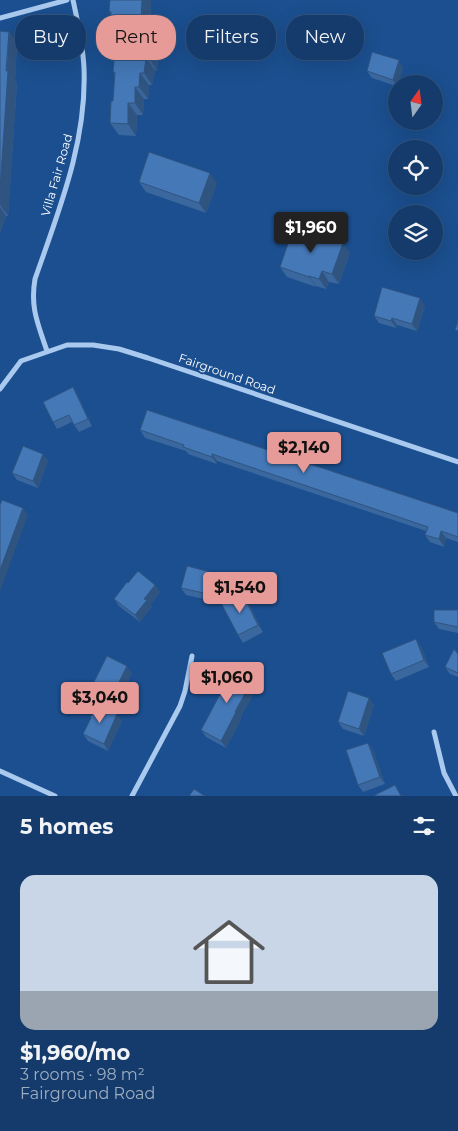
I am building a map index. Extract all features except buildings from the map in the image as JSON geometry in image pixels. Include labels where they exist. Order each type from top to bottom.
[{"type":"street","points":[[0,18],[67,0]]},
{"type":"street","name":"Villa Fair Road","points":[[46,351],[34,311],[32,294],[35,279],[74,163],[81,126],[84,69],[82,43],[73,0]]},
{"type":"street","name":"Fairground Road","points":[[0,389],[21,361],[46,351],[75,344],[119,349],[458,462]]},
{"type":"street","points":[[132,796],[180,706],[192,656]]},
{"type":"street","points":[[434,732],[444,773],[456,796]]},
{"type":"street","points":[[0,771],[55,796]]}]
